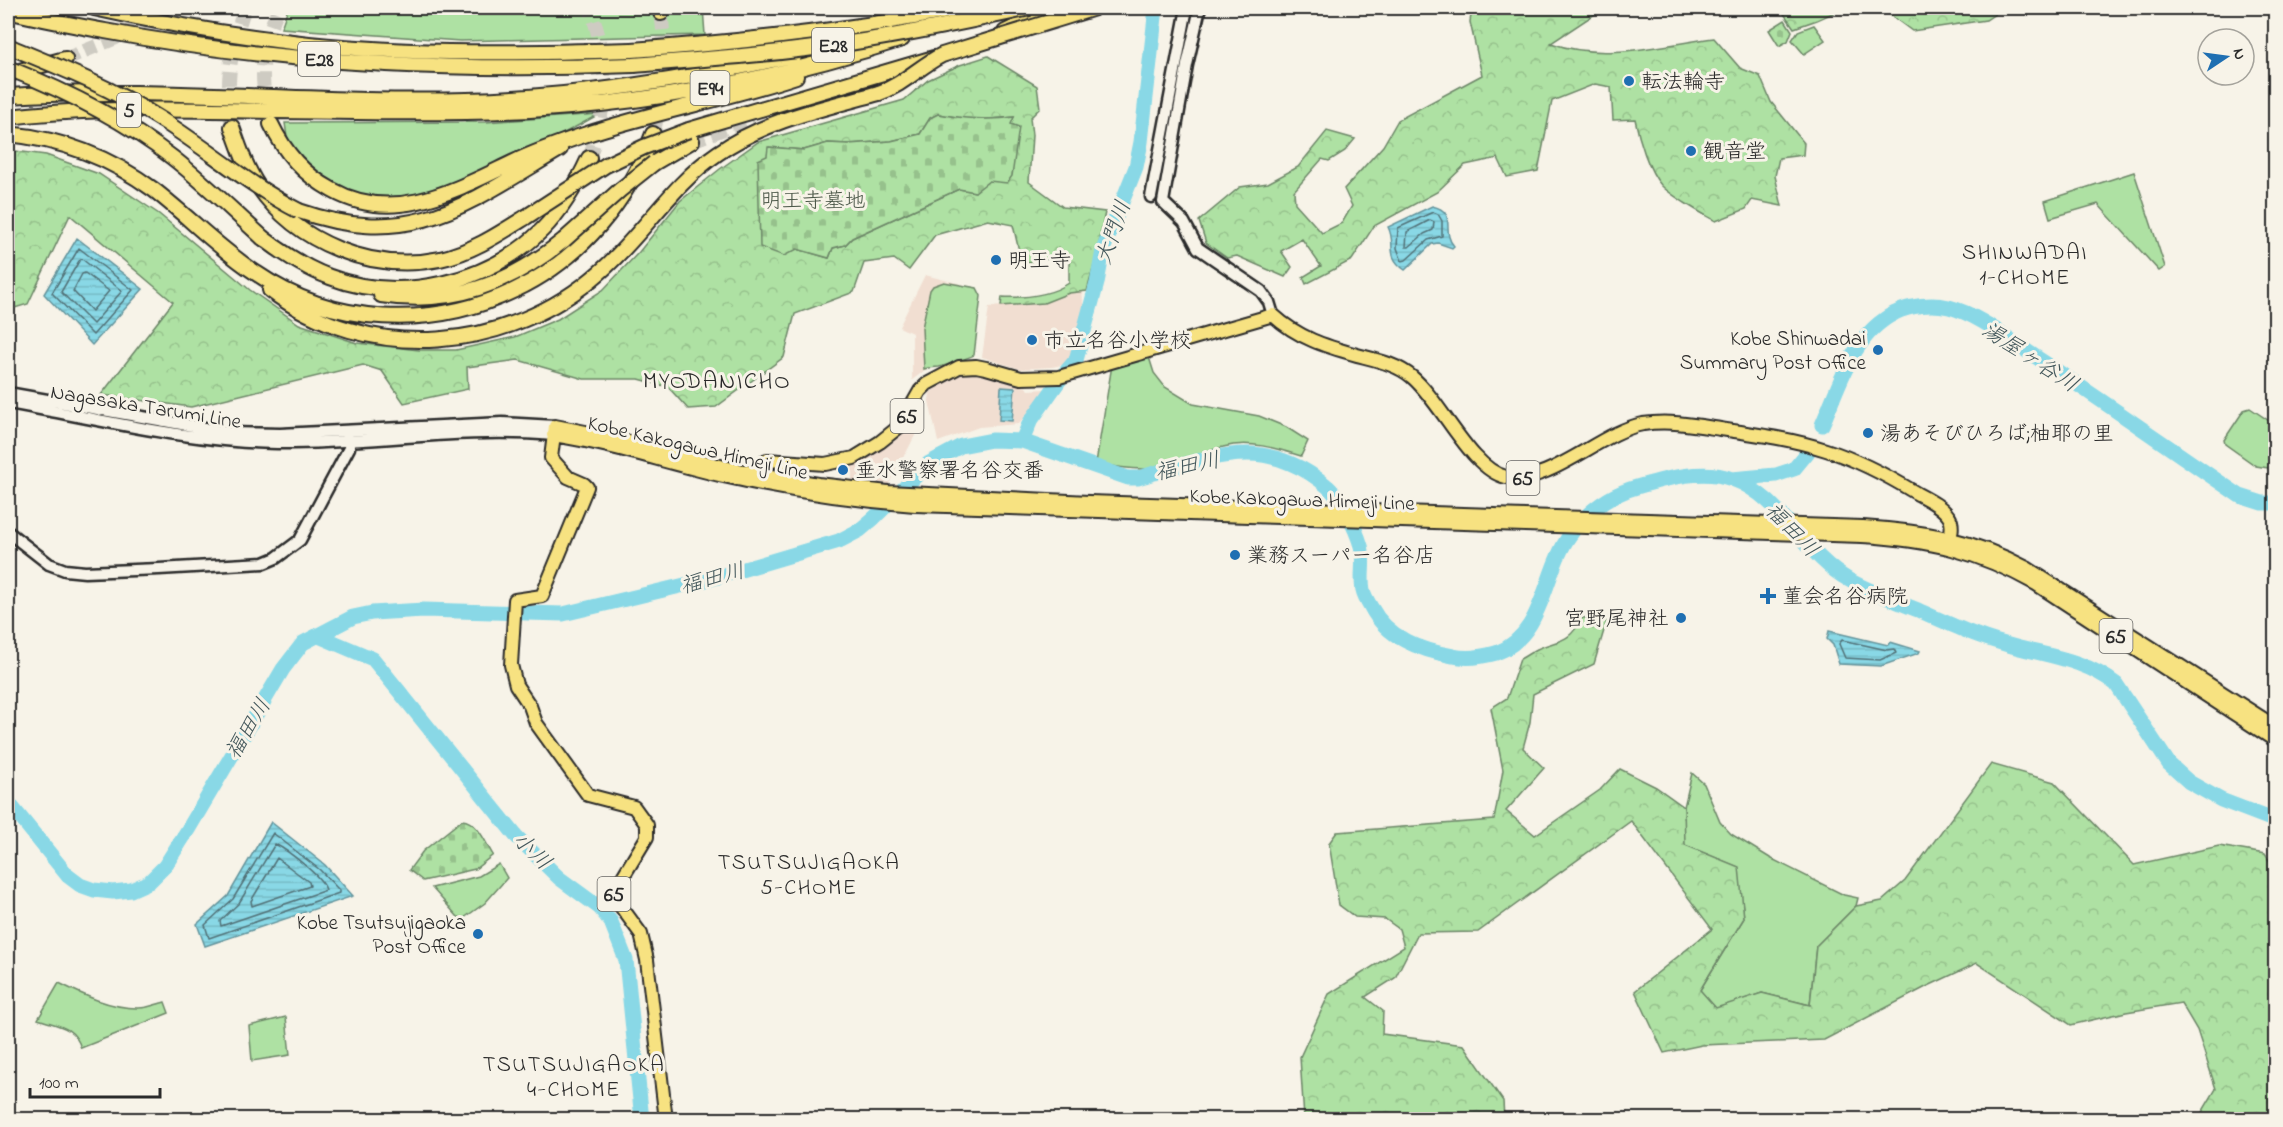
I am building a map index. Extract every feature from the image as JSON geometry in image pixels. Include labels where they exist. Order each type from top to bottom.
[{"type":"highway","name":"E28","points":[[94,8],[206,31],[311,44],[437,51],[633,50],[786,36],[963,13]]},
{"type":"highway","name":"E94","points":[[448,106],[586,93],[705,75],[822,49],[952,8]]},
{"type":"highway","name":"E94","points":[[448,106],[532,110],[652,98],[764,76],[888,43],[963,13],[988,8]]},
{"type":"highway","name":"E28","points":[[8,11],[144,38],[256,54],[436,66],[508,68],[634,65],[776,52],[913,33],[1030,8]]},
{"type":"highway","points":[[8,134],[69,146],[114,165],[154,191],[287,303],[319,319],[351,330],[397,339],[420,341],[453,339],[485,334],[526,320],[547,310],[583,287],[618,255],[682,182],[720,151],[740,139],[779,123],[879,93],[899,84],[926,64],[977,46],[1054,8]]},
{"type":"highway","points":[[232,127],[248,169],[270,201],[305,231],[346,252],[394,262],[441,258],[484,243],[606,165],[644,147],[691,136],[874,75],[943,57],[1095,8]]},
{"type":"highway","points":[[271,124],[291,157],[304,172],[321,185],[359,202],[397,206],[436,198],[537,151],[621,124],[757,89],[888,43]]},
{"type":"highway","points":[[8,46],[129,99],[160,118],[249,183],[299,212],[348,225],[382,226],[424,220],[492,192],[562,148],[621,124]]},
{"type":"highway","points":[[8,74],[65,58]]},
{"type":"highway","points":[[8,68],[84,102],[146,138],[174,158],[263,238],[306,269],[350,288],[388,297],[419,299],[465,292],[527,268],[564,240],[620,190],[691,136]]},
{"type":"highway","name":"5","points":[[8,96],[101,93],[448,106]]},
{"type":"highway","name":"5","points":[[8,117],[139,110],[448,106]]},
{"type":"highway","points":[[233,257],[276,286],[340,311],[363,315],[411,317],[455,312],[501,297],[541,276],[578,248],[612,212],[641,163],[653,134]]},
{"type":"highway","points":[[284,254],[330,277],[359,286],[398,289],[420,287],[461,278],[507,257],[542,231],[569,196],[589,158]]},
{"type":"main road","points":[[1151,197],[1187,8]]},
{"type":"main road","points":[[1200,8],[1187,65],[1163,202],[1184,222],[1198,248],[1261,291],[1269,302],[1273,315]]},
{"type":"main road","name":"Kobe Kakogawa Himeji Line","points":[[752,477],[767,460],[825,464],[841,462],[861,454],[900,426],[922,388],[939,376],[959,368],[976,366],[1032,379],[1073,374],[1273,315]]},
{"type":"main road","name":"65","points":[[1273,315],[1302,337],[1393,366],[1409,375],[1429,394],[1484,467],[1505,477],[1523,478],[1543,473],[1614,435],[1636,426],[1678,423],[1770,437],[1821,448],[1856,461],[1894,480],[1944,511],[1951,519],[1949,542]]},
{"type":"main road","name":"Nagasaka Tarumi Line","points":[[8,393],[232,433],[350,435]]},
{"type":"main road","name":"Nagasaka Tarumi Line","points":[[8,403],[231,442],[280,443],[502,423],[554,431]]},
{"type":"main road","name":"Kobe Kakogawa Himeji Line","points":[[554,431],[597,434],[752,477],[818,484],[884,497],[918,500],[1611,524],[1783,534],[1808,530],[1902,529],[1992,551],[2027,568],[2276,727]]},
{"type":"main road","name":"65","points":[[554,431],[551,458],[567,477],[587,487],[542,596],[515,600],[511,665],[516,685],[530,706],[536,723],[588,795],[634,807],[647,825],[647,837],[614,892],[614,897],[641,934],[647,960],[666,1119]]},
{"type":"main road","points":[[8,532],[49,564],[65,570],[85,572],[264,563],[276,558],[300,540],[349,448],[350,435]]},
{"type":"main road","name":"Kobe Kakogawa Himeji Line","points":[[1611,524],[1774,524],[1808,530]]},
{"type":"main road","name":"Kobe Kakogawa Himeji Line","points":[[1949,542],[2037,584],[2276,741]]},
{"type":"shaded area","points":[[925,275],[977,288],[981,296],[974,355],[937,367],[931,366],[912,380],[912,333],[899,327]]},
{"type":"shaded area","name":"市立名谷小学校","points":[[1082,291],[1085,322],[1071,363],[1020,369],[982,357],[989,307],[1044,303],[1069,293]]},
{"type":"shaded area","name":"市立名谷小学校","points":[[968,371],[1026,387],[1028,390],[1046,389],[1019,424],[979,427],[938,442],[929,401],[930,393],[943,381]]},
{"type":"shaded area","points":[[923,396],[925,416],[889,484],[852,480],[852,464],[904,427],[915,413]]},
{"type":"green space","points":[[288,8],[580,8],[583,12],[595,8],[703,8],[705,35],[460,41],[281,28]]},
{"type":"green space","points":[[1472,8],[1604,8],[1551,43],[1571,49],[1611,52],[1714,38],[1740,68],[1760,76],[1771,102],[1804,143],[1803,155],[1779,158],[1775,176],[1782,206],[1752,200],[1746,209],[1716,221],[1679,199],[1656,179],[1648,163],[1635,119],[1613,120],[1611,87],[1595,84],[1552,101],[1538,171],[1507,177],[1498,158],[1465,165],[1437,192],[1374,226],[1352,260],[1306,284],[1303,277],[1321,266],[1302,239],[1281,251],[1292,267],[1285,277],[1237,256],[1227,258],[1206,243],[1199,221],[1240,187],[1268,183],[1298,167],[1327,131],[1355,139],[1345,151],[1329,161],[1322,159],[1294,191],[1295,203],[1322,233],[1342,223],[1352,206],[1344,189],[1383,146],[1398,120],[1482,75],[1470,22]]},
{"type":"green space","points":[[1780,8],[1844,8],[1794,28]]},
{"type":"green space","points":[[1881,8],[2004,8],[1986,20],[1912,31]]},
{"type":"green space","points":[[1785,20],[1792,31],[1788,41],[1779,46],[1769,30]]},
{"type":"green space","points":[[1814,25],[1825,40],[1804,54],[1792,40],[1798,31]]},
{"type":"green space","points":[[988,56],[1037,86],[1040,108],[1030,118],[1032,135],[1029,182],[1063,207],[1105,212],[1087,291],[1069,293],[1044,303],[1001,306],[1002,297],[1037,295],[1054,291],[1069,283],[1069,255],[1022,264],[1013,225],[988,220],[935,235],[909,270],[894,259],[864,263],[854,292],[795,314],[784,357],[716,407],[688,409],[668,387],[639,379],[584,379],[518,360],[467,367],[468,389],[404,403],[382,371],[363,365],[191,407],[101,395],[173,302],[70,215],[28,304],[8,310],[8,150],[46,155],[99,174],[159,214],[250,290],[299,324],[357,343],[419,350],[456,350],[515,337],[558,319],[603,290],[639,252],[680,201],[758,142],[904,100],[928,80],[960,65]],"holes":[[[938,114],[973,120],[1014,117],[975,192],[959,189],[852,238],[845,245],[833,248],[829,258],[797,249],[767,157],[769,147],[804,150],[828,143],[891,141],[920,134],[930,118]]]},
{"type":"green space","points":[[599,114],[510,160],[463,181],[414,196],[389,199],[364,197],[340,189],[317,174],[294,153],[288,141],[285,123],[486,122]]},
{"type":"green space","name":"明王寺墓地","points":[[938,114],[976,119],[1014,117],[1011,124],[1019,127],[1012,176],[1007,183],[989,181],[975,192],[959,189],[852,238],[845,245],[833,248],[829,258],[797,249],[784,256],[760,247],[758,160],[767,156],[768,147],[804,150],[828,143],[891,141],[920,134],[930,118]]},
{"type":"green space","points":[[2134,172],[2165,267],[2159,271],[2098,204],[2050,218],[2045,201]]},
{"type":"green space","points":[[944,282],[977,288],[981,296],[974,355],[942,366],[924,369],[922,328],[930,290],[933,286]]},
{"type":"green space","points":[[1148,354],[1154,373],[1165,387],[1193,404],[1259,416],[1286,427],[1308,441],[1301,456],[1272,448],[1243,444],[1215,449],[1173,464],[1149,469],[1096,463],[1112,365]]},
{"type":"green space","points":[[2250,408],[2275,425],[2275,469],[2256,466],[2225,444],[2224,440],[2244,410]]},
{"type":"green space","points":[[1608,617],[1594,664],[1533,694],[1530,722],[1523,748],[1544,768],[1506,811],[1535,835],[1600,790],[1620,769],[1656,787],[1684,807],[1685,845],[1739,867],[1744,918],[1700,990],[1716,1008],[1762,993],[1810,1005],[1816,946],[1856,906],[1882,901],[1905,881],[1991,764],[2054,782],[2134,865],[2219,846],[2265,854],[2276,871],[2275,1119],[2198,1119],[2216,1089],[2197,1030],[2181,1003],[2126,1012],[2071,1025],[1977,963],[1824,1040],[1702,1045],[1664,1053],[1635,991],[1712,929],[1631,821],[1478,932],[1418,933],[1395,978],[1365,997],[1383,1011],[1382,1034],[1464,1045],[1503,1101],[1504,1119],[1461,1119],[1457,1112],[1304,1119],[1300,1057],[1329,994],[1404,947],[1399,929],[1385,919],[1355,917],[1339,905],[1329,843],[1337,832],[1494,820],[1503,770],[1491,708],[1507,698],[1520,659],[1537,649],[1568,637],[1582,618]]},
{"type":"green space","points":[[1692,773],[1704,784],[1720,822],[1731,834],[1770,858],[1844,895],[1858,898],[1856,906],[1816,946],[1810,1005],[1762,993],[1716,1009],[1700,990],[1744,918],[1738,867],[1684,845],[1684,807]]},
{"type":"green space","points":[[462,820],[473,824],[493,855],[475,869],[423,881],[409,870],[423,851]]},
{"type":"green space","points":[[499,864],[507,878],[485,903],[464,918],[458,917],[432,888],[479,876]]},
{"type":"green space","points":[[59,983],[117,1006],[140,1008],[165,1002],[169,1013],[81,1048],[70,1031],[38,1019]]},
{"type":"green space","points":[[286,1017],[290,1055],[252,1061],[249,1026]]},
{"type":"water","points":[[1432,206],[1445,213],[1448,234],[1454,246],[1452,248],[1438,243],[1432,244],[1405,270],[1393,255],[1388,227]]},
{"type":"water","points":[[77,238],[143,289],[92,345],[44,294]]},
{"type":"water","points":[[1001,387],[1015,388],[1012,421],[999,420]]},
{"type":"water","points":[[1829,631],[1888,645],[1890,642],[1920,651],[1881,666],[1839,664],[1833,645],[1827,639]]},
{"type":"water","points":[[271,822],[325,865],[353,896],[205,946],[197,924],[228,896]]},
{"type":"waterway","name":"大門川","points":[[1022,441],[1030,422],[1076,360],[1097,283],[1103,250],[1136,167],[1141,142],[1156,8]]},
{"type":"waterway","name":"湯屋ヶ谷川","points":[[1822,425],[1842,377],[1858,347],[1868,334],[1881,322],[1901,310],[1936,305],[1949,307],[1972,316],[1994,329],[2240,496],[2262,503],[2276,503]]},
{"type":"waterway","name":"福田川","points":[[8,802],[68,876],[80,885],[94,890],[113,892],[131,890],[149,882],[165,866],[283,669],[303,643],[353,617],[372,613],[424,610],[563,614],[714,578],[839,541],[860,530],[874,518],[929,463],[961,446],[992,440],[1022,441],[1128,478],[1138,478],[1220,456],[1259,455],[1291,463],[1328,487],[1348,514],[1361,546],[1364,592],[1378,618],[1386,627],[1395,635],[1417,646],[1464,657],[1496,653],[1512,644],[1524,632],[1534,618],[1561,550],[1570,535],[1584,518],[1609,498],[1629,489],[1674,477],[1710,474],[1732,479],[1750,487],[1765,499],[1818,556],[1849,580],[1972,633],[2076,663],[2103,675],[2116,684],[2169,764],[2189,782],[2221,800],[2276,821]]},
{"type":"waterway","name":"湯屋ヶ谷川","points":[[1732,479],[1776,475],[1794,469],[1808,452]]},
{"type":"waterway","name":"小川","points":[[319,636],[373,659],[516,836],[559,878],[600,908],[611,922],[626,960],[642,1120]]},
{"type":"tunnel","points":[[65,59],[116,38],[168,8]]},
{"type":"tunnel","points":[[232,127],[229,96],[230,66],[245,8]]},
{"type":"tunnel","points":[[267,108],[263,82],[264,57],[269,32],[279,8]]},
{"type":"tunnel","points":[[589,158],[600,119],[604,83],[601,46],[590,8]]},
{"type":"tunnel","points":[[653,134],[660,104],[663,74],[664,44],[661,13]]},
{"type":"tunnel","points":[[692,141],[753,118]]},
{"type":"place","name":"転法輪寺","points":[[1629,81]]},
{"type":"place","name":"観音堂","points":[[1691,151]]},
{"type":"place","name":"明王寺","points":[[996,260]]},
{"type":"place","name":"市立名谷小学校","points":[[1032,340]]},
{"type":"place","name":"Kobe Shinwadai Summary Post Office","points":[[1878,350]]},
{"type":"place","name":"湯あそびひろば;柚耶の里","points":[[1868,433]]},
{"type":"place","name":"垂水警察署名谷交番","points":[[843,470]]},
{"type":"place","name":"業務スーパー名谷店","points":[[1235,555]]},
{"type":"place","name":"菫会名谷病院","points":[[1768,596]]},
{"type":"place","name":"宮野尾神社","points":[[1681,618]]},
{"type":"place","name":"Kobe Tsutsujigaoka Post Office","points":[[478,934]]},
{"type":"district","name":"SHINWADAI 1-CHOME","points":[[2025,264]]},
{"type":"district","name":"MYODANICHO","points":[[717,380]]},
{"type":"district","name":"TSUTSUJIGAOKA 5-CHOME","points":[[809,874]]},
{"type":"district","name":"TSUTSUJIGAOKA 4-CHOME","points":[[574,1076]]}]
